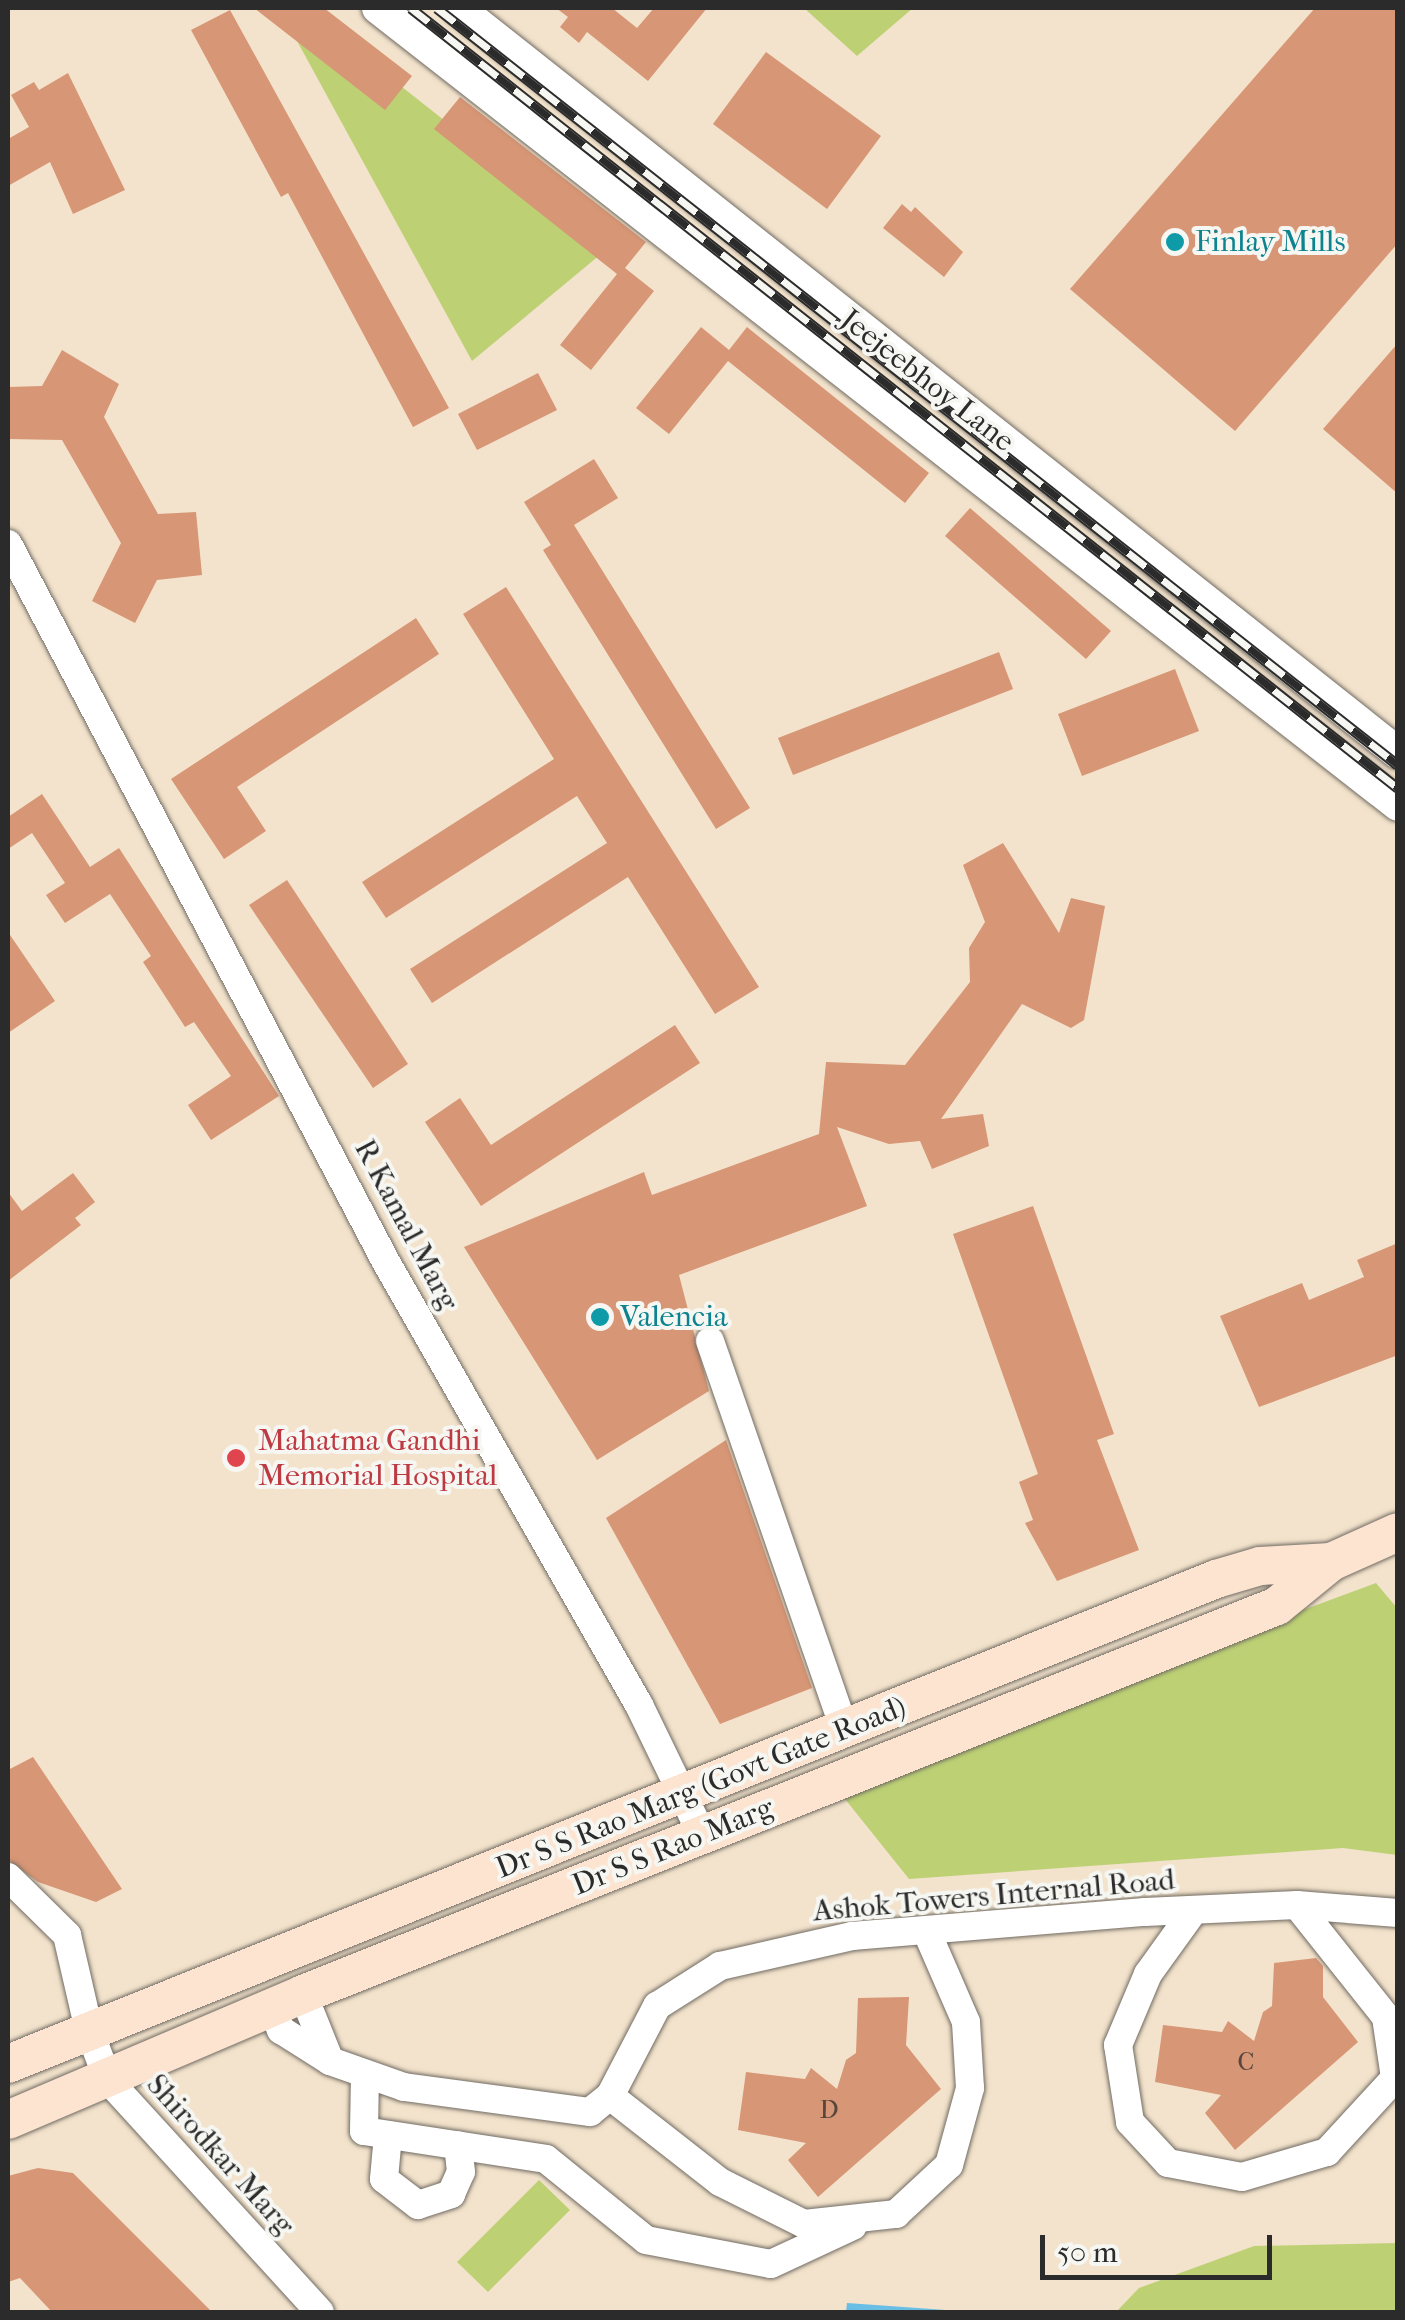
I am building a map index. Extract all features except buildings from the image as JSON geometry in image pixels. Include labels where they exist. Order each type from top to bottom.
[{"type":"main road","name":"Dr S S Rao Marg (Govt Gate Road)","points":[[8,2064],[1216,1579],[1260,1566],[1331,1562],[1398,1532]]},
{"type":"main road","name":"Dr S S Rao Marg","points":[[8,2120],[287,2001],[1276,1606],[1331,1562]]},
{"type":"street","points":[[378,8],[1398,805]]},
{"type":"street","points":[[444,58],[466,14]]},
{"type":"street","name":"Jeejeebhoy Lane","points":[[466,14],[1398,753]]},
{"type":"street","points":[[1072,551],[1100,518]]},
{"type":"street","name":"R Kamal Marg","points":[[8,544],[386,1262],[640,1705],[702,1835]]},
{"type":"street","points":[[710,1341],[845,1730]]},
{"type":"street","name":"Shirodkar Marg","points":[[8,1877],[67,1935],[88,2030],[108,2080],[320,2312]]},
{"type":"street","points":[[1194,1910],[1148,1974],[1118,2045],[1130,2122],[1168,2163],[1242,2177],[1326,2152],[1396,2078],[1386,2017],[1297,1905]]},
{"type":"street","name":"Ashok Towers Internal Road","points":[[610,2096],[657,2006],[720,1966],[852,1936],[926,1930],[1297,1905],[1398,1913]]},
{"type":"street","points":[[287,2001],[330,2062],[404,2088],[590,2112],[610,2096],[720,2182],[804,2224],[896,2214],[949,2165],[970,2088],[966,2022],[926,1930]]},
{"type":"street","points":[[365,2074],[364,2131],[546,2159],[646,2240],[771,2264],[877,2216]]},
{"type":"street","points":[[388,2134],[384,2179],[418,2205],[451,2194],[461,2172],[458,2145]]},
{"type":"green space","points":[[279,8],[302,8],[607,249],[472,361]]},
{"type":"green space","points":[[804,8],[913,8],[857,56]]},
{"type":"green space","points":[[1376,1583],[1397,1608],[1397,1855],[1343,1848],[909,1879],[833,1784]]},
{"type":"green space","points":[[539,2180],[570,2210],[488,2292],[457,2262]]},
{"type":"green space","points":[[1397,2243],[1397,2312],[1116,2312],[1139,2288],[1254,2246]]},
{"type":"water","points":[[847,2303],[946,2310],[946,2312],[846,2312]]},
{"type":"railway","points":[[411,8],[1398,788]]},
{"type":"railway","points":[[437,8],[1398,765]]},
{"type":"place","name":"Finlay Mills","points":[[1175,242]]},
{"type":"place","name":"Valencia","points":[[600,1317]]},
{"type":"place","name":"Mahatma Gandhi Memorial Hospital","points":[[236,1458]]}]
